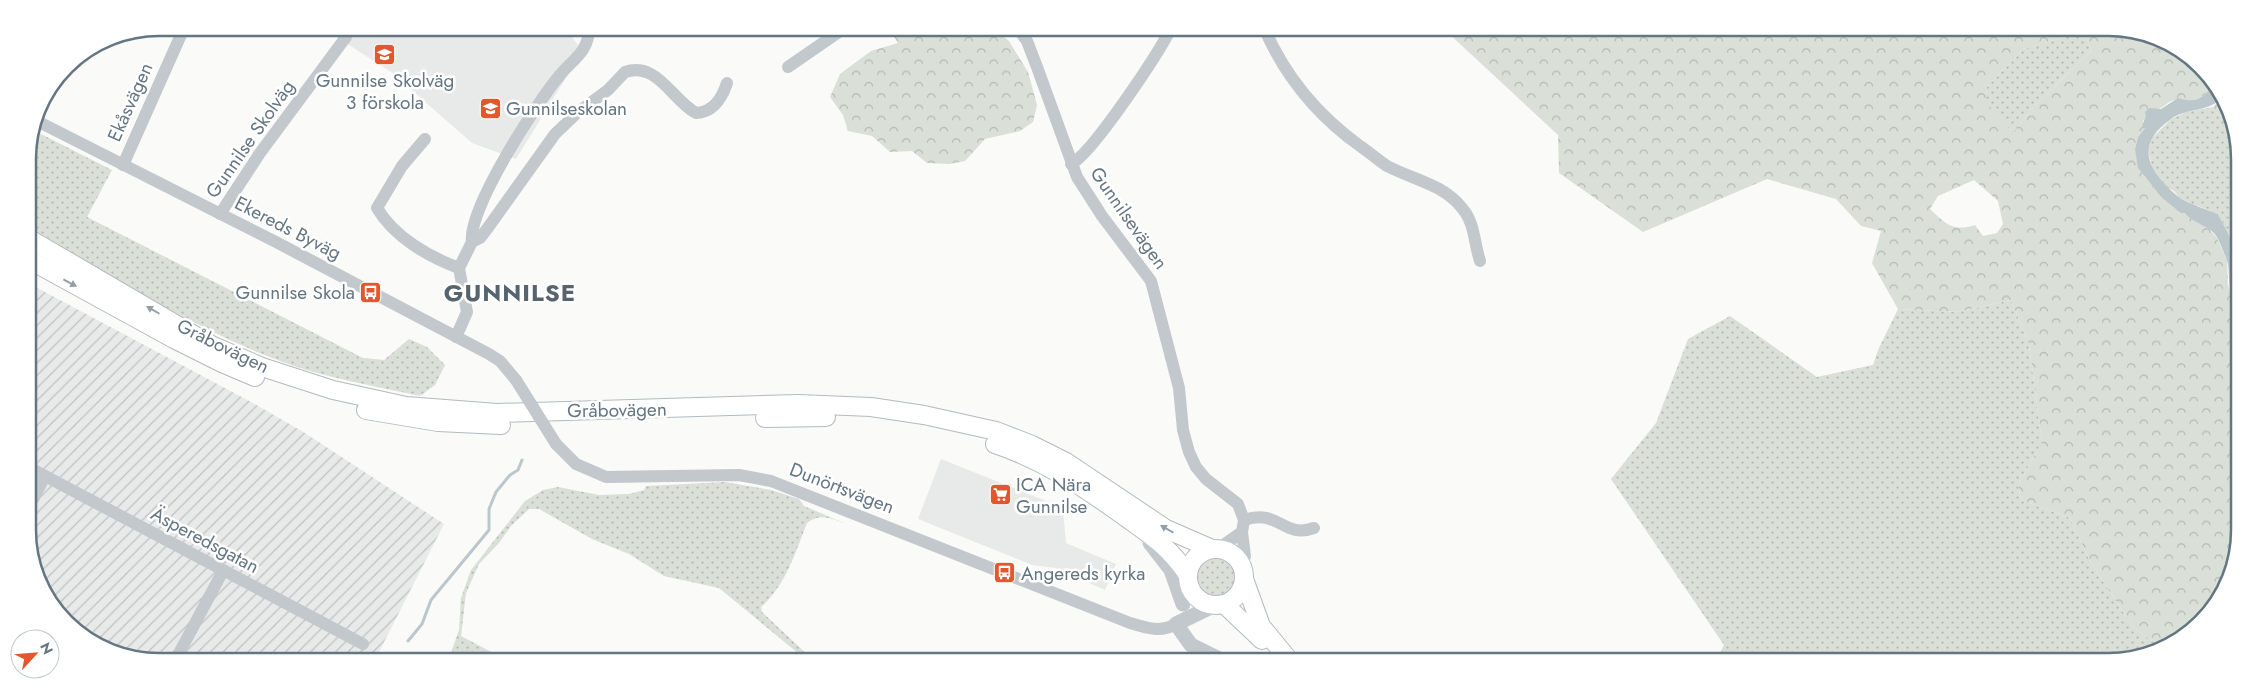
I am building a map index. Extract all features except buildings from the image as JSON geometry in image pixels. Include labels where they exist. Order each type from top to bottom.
[{"type":"main road","name":"Gråbovägen","points":[[37,243],[211,345],[262,367],[333,390],[406,406],[497,414],[798,404],[870,408],[924,415],[996,431],[1032,445],[1066,462],[1166,529],[1215,549]]},
{"type":"main road","name":"Gråbovägen","points":[[37,264],[222,363],[291,390],[398,417],[473,425],[819,416],[942,430],[993,443],[1054,468],[1154,537],[1174,555],[1187,589]]},
{"type":"main road","points":[[1274,652],[1245,622],[1220,605],[1204,602],[1187,589],[1193,560],[1199,555],[1215,549],[1232,554],[1243,572],[1261,626],[1283,652]]},
{"type":"main road","points":[[1220,605],[1236,597],[1243,586],[1243,572]]},
{"type":"street","points":[[1071,164],[1077,161],[1088,149],[1135,85],[1166,36]]},
{"type":"street","points":[[1268,36],[1274,51],[1291,78],[1311,104],[1334,127],[1387,165],[1445,191],[1462,208],[1472,222],[1480,261]]},
{"type":"street","name":"Ekåsvägen","points":[[124,165],[180,37]]},
{"type":"street","name":"Gunnilse Skolväg","points":[[220,214],[260,153],[346,37]]},
{"type":"street","points":[[456,337],[467,312],[459,268],[472,242],[471,233],[492,178],[530,117],[560,74],[576,60],[586,45],[587,37]]},
{"type":"street","points":[[788,67],[832,37]]},
{"type":"street","name":"Gunnilsevägen","points":[[1023,37],[1037,67],[1077,177],[1102,216],[1151,281],[1179,388],[1183,430],[1189,452],[1196,467],[1206,479],[1238,504],[1243,526],[1245,556],[1243,572]]},
{"type":"street","points":[[472,242],[480,238],[487,230],[555,134],[571,118],[608,90],[625,72],[637,69],[663,82],[696,113],[710,110],[723,96],[727,83]]},
{"type":"street","name":"Ekereds Byväg","points":[[42,122],[495,357],[516,380]]},
{"type":"street","points":[[425,139],[402,166],[377,208],[383,217],[411,243],[442,262],[459,268]]},
{"type":"street","name":"Dunörtsvägen","points":[[516,380],[556,444],[576,464],[606,477],[739,475],[771,481],[1146,628],[1161,630],[1220,605]]},
{"type":"street","name":"Äsperedsgatan","points":[[36,471],[363,644]]},
{"type":"street","points":[[36,493],[45,476]]},
{"type":"street","points":[[1215,549],[1243,526],[1261,516],[1270,518],[1295,531],[1314,528]]},
{"type":"street","points":[[1142,529],[1187,589],[1179,622],[1191,645],[1206,652]]},
{"type":"street","points":[[179,653],[223,571]]},
{"type":"shaded area","name":"Gunnilseskolan","points":[[336,37],[572,37],[578,45],[574,65],[516,159],[472,143],[391,72]]},
{"type":"shaded area","points":[[2209,90],[2216,102],[2183,113],[2171,119],[2159,129],[2151,140],[2150,160],[2154,170],[2161,179],[2182,199],[2218,214],[2231,237],[2231,296],[2228,264],[2215,234],[2188,217],[2185,213],[2181,213],[2161,197],[2138,168],[2135,149],[2138,137],[2145,128],[2142,126],[2146,116],[2145,112],[2149,108],[2161,109],[2178,98],[2194,100]]},
{"type":"shaded area","points":[[37,288],[253,403],[305,433],[444,524],[379,653],[143,652],[128,649],[98,636],[72,617],[62,605],[46,577],[37,546]]},
{"type":"shaded area","points":[[941,459],[1051,503],[1063,510],[1066,543],[1116,564],[1105,590],[1055,568],[1032,565],[918,519]]},
{"type":"green space","points":[[1452,36],[2068,36],[2023,49],[1987,87],[1986,102],[2013,133],[2036,104],[2091,51],[2087,39],[2080,36],[2124,37],[2139,40],[2176,57],[2189,67],[2209,90],[2196,99],[2172,101],[2153,110],[2143,121],[2145,128],[2138,137],[2135,149],[2144,176],[2161,197],[2209,229],[2217,238],[2227,261],[2228,285],[2231,294],[2231,529],[2227,561],[2210,598],[2195,617],[2183,627],[2155,643],[2133,627],[2090,561],[2070,518],[2021,500],[2018,485],[2042,443],[2029,344],[2011,300],[1957,312],[1898,309],[1872,263],[1881,231],[1861,226],[1836,199],[1767,179],[1643,232],[1559,173],[1558,135]],"holes":[[[1974,180],[1998,201],[2003,224],[1997,233],[1983,236],[1975,225],[1961,228],[1955,227],[1945,222],[1930,209],[1938,196]]]},
{"type":"green space","points":[[2068,36],[2080,36],[2087,39],[2091,51],[2036,104],[2013,133],[1985,102],[1987,87],[2023,49]]},
{"type":"green space","points":[[894,37],[1003,37],[1009,41],[1028,72],[1037,105],[1033,122],[1020,131],[985,139],[965,161],[949,164],[927,163],[912,151],[890,152],[872,136],[848,131],[843,115],[830,97],[840,74],[871,51],[898,43]]},
{"type":"green space","points":[[2217,103],[2222,116],[2219,116],[2213,107]]},
{"type":"green space","points":[[2213,107],[2219,116],[2222,116],[2224,120],[2230,143],[2231,237],[2218,214],[2180,199],[2174,191],[2164,186],[2153,171],[2148,151],[2152,138],[2171,119],[2186,112]]},
{"type":"green space","points":[[39,133],[112,170],[87,217],[363,358],[384,360],[409,339],[427,347],[445,365],[435,385],[420,396],[334,377],[300,368],[250,349],[185,318],[37,231],[37,143]]},
{"type":"green space","points":[[2011,300],[2029,344],[2042,443],[2018,485],[2021,500],[2070,518],[2090,561],[2133,627],[2155,643],[2132,650],[2116,652],[1720,652],[1724,645],[1611,479],[1656,423],[1688,339],[1730,316],[1817,377],[1873,365],[1878,350],[1898,309],[1957,312]]},
{"type":"green space","points":[[725,482],[771,490],[799,499],[804,506],[844,523],[821,517],[807,523],[783,579],[770,598],[761,607],[762,612],[805,653],[798,653],[719,588],[664,576],[629,554],[592,539],[539,509],[529,509],[511,526],[499,543],[479,564],[466,593],[461,636],[493,653],[451,653],[459,630],[461,598],[471,570],[525,501],[543,490],[558,487],[599,495],[629,494],[644,490],[646,486]]},
{"type":"green space","points":[[1216,556],[1228,560],[1234,566],[1238,578],[1234,590],[1228,596],[1216,600],[1204,596],[1198,590],[1194,578],[1198,566],[1204,560]]},
{"type":"waterway","points":[[408,641],[422,624],[431,600],[489,530],[489,509],[496,492],[510,475],[518,470],[522,460]]},
{"type":"place","name":"Gunnilse Skolväg 3 förskola","points":[[385,54]]},
{"type":"place","name":"Gunnilseskolan","points":[[490,108]]},
{"type":"place","name":"Gunnilse Skola","points":[[371,292]]},
{"type":"place","name":"ICA Nära Gunnilse","points":[[1000,495]]},
{"type":"place","name":"Angereds kyrka","points":[[1005,573]]},
{"type":"district","name":"GUNNILSE","points":[[510,292]]}]
